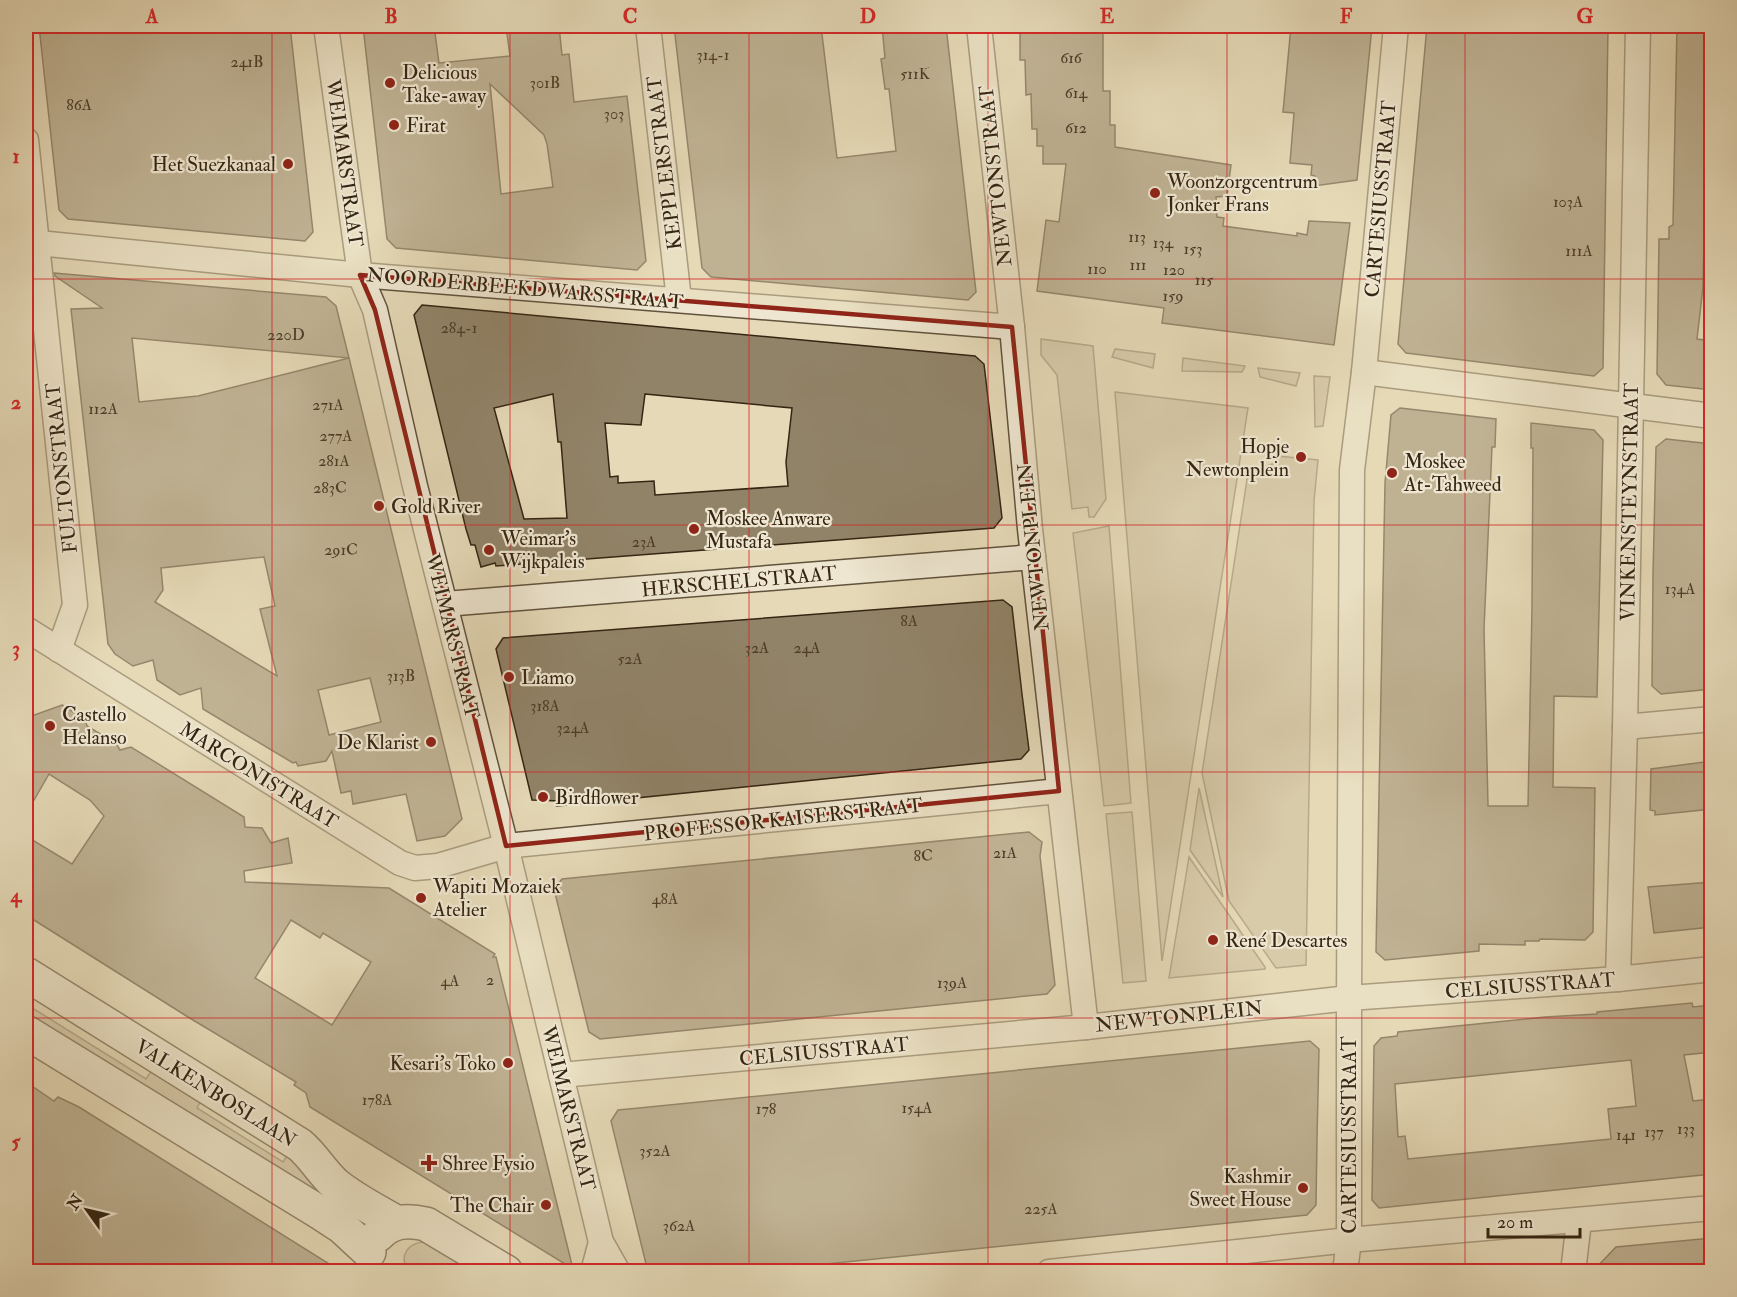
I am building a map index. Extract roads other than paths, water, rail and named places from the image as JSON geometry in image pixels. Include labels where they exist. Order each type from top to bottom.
[{"type":"street","name":"WEIMARSTRAAT","points":[[326,26],[360,275],[375,310],[415,486],[506,846],[601,1242],[618,1272]]},
{"type":"street","name":"KEPPLERSTRAAT","points":[[648,26],[679,300]]},
{"type":"street","name":"NEWTONSTRAAT","points":[[979,26],[1012,327]]},
{"type":"street","name":"CARTESIUSSTRAAT","points":[[1364,372],[1396,26]]},
{"type":"street","name":"VINKENSTEYNSTRAAT","points":[[1618,979],[1638,26]]},
{"type":"street","name":"FULTONSTRAAT","points":[[26,140],[75,605],[59,650]]},
{"type":"street","name":"NOORDERBEEKDWARSSTRAAT","points":[[38,243],[360,275],[1012,327]]},
{"type":"street","name":"NEWTONPLEIN","points":[[1012,327],[1033,558],[1086,1027],[1349,998]]},
{"type":"street","points":[[1349,998],[1352,470],[1364,372],[1712,416]]},
{"type":"street","name":"HERSCHELSTRAAT","points":[[446,604],[1033,558]]},
{"type":"street","name":"MARCONISTRAAT","points":[[26,629],[400,863],[415,868],[438,866],[506,846]]},
{"type":"street","points":[[1625,727],[1712,719]]},
{"type":"street","name":"PROFESSOR KAISERSTRAAT","points":[[506,846],[1059,791]]},
{"type":"street","name":"CELSIUSSTRAAT","points":[[1349,998],[1618,979],[1712,969]]},
{"type":"street","name":"VALKENBOSLAAN","points":[[26,974],[300,1145],[312,1154],[333,1182],[360,1202],[396,1222]]},
{"type":"street","name":"CARTESIUSSTRAAT","points":[[1345,1272],[1349,1240],[1349,998]]},
{"type":"street","name":"CELSIUSSTRAAT","points":[[561,1075],[1086,1027]]},
{"type":"street","points":[[26,1032],[342,1227],[369,1262]]},
{"type":"street","points":[[1048,1272],[1349,1240],[1712,1208]]},
{"type":"street","points":[[1573,1272],[1579,1221]]},
{"type":"street","points":[[369,1262],[375,1238],[385,1228],[396,1222],[414,1222],[426,1224],[506,1272]]},
{"type":"street","points":[[592,1272],[601,1242]]},
{"type":"place","name":"Delicious Take-away","points":[[390,83]]},
{"type":"place","name":"Firat","points":[[394,125]]},
{"type":"place","name":"Het Suezkanaal","points":[[288,164]]},
{"type":"place","name":"Woonzorgcentrum Jonker Frans","points":[[1155,193]]},
{"type":"place","name":"Hopje Newtonplein","points":[[1301,457]]},
{"type":"place","name":"Moskee At-Tahweed","points":[[1392,473]]},
{"type":"place","name":"Gold River","points":[[379,506]]},
{"type":"place","name":"Moskee Anware Mustafa","points":[[694,529]]},
{"type":"place","name":"Weimar's Wijkpaleis","points":[[489,550]]},
{"type":"place","name":"Liamo","points":[[509,677]]},
{"type":"place","name":"Castello Helanso","points":[[50,726]]},
{"type":"place","name":"De Klarist","points":[[431,742]]},
{"type":"place","name":"Birdflower","points":[[543,797]]},
{"type":"place","name":"Wapiti Mozaiek Atelier","points":[[421,898]]},
{"type":"place","name":"René Descartes","points":[[1213,940]]},
{"type":"place","name":"Kesari's Toko","points":[[508,1063]]},
{"type":"place","name":"Shree Fysio","points":[[429,1163]]},
{"type":"place","name":"Kashmir Sweet House","points":[[1303,1188]]},
{"type":"place","name":"The Chair","points":[[546,1205]]}]
